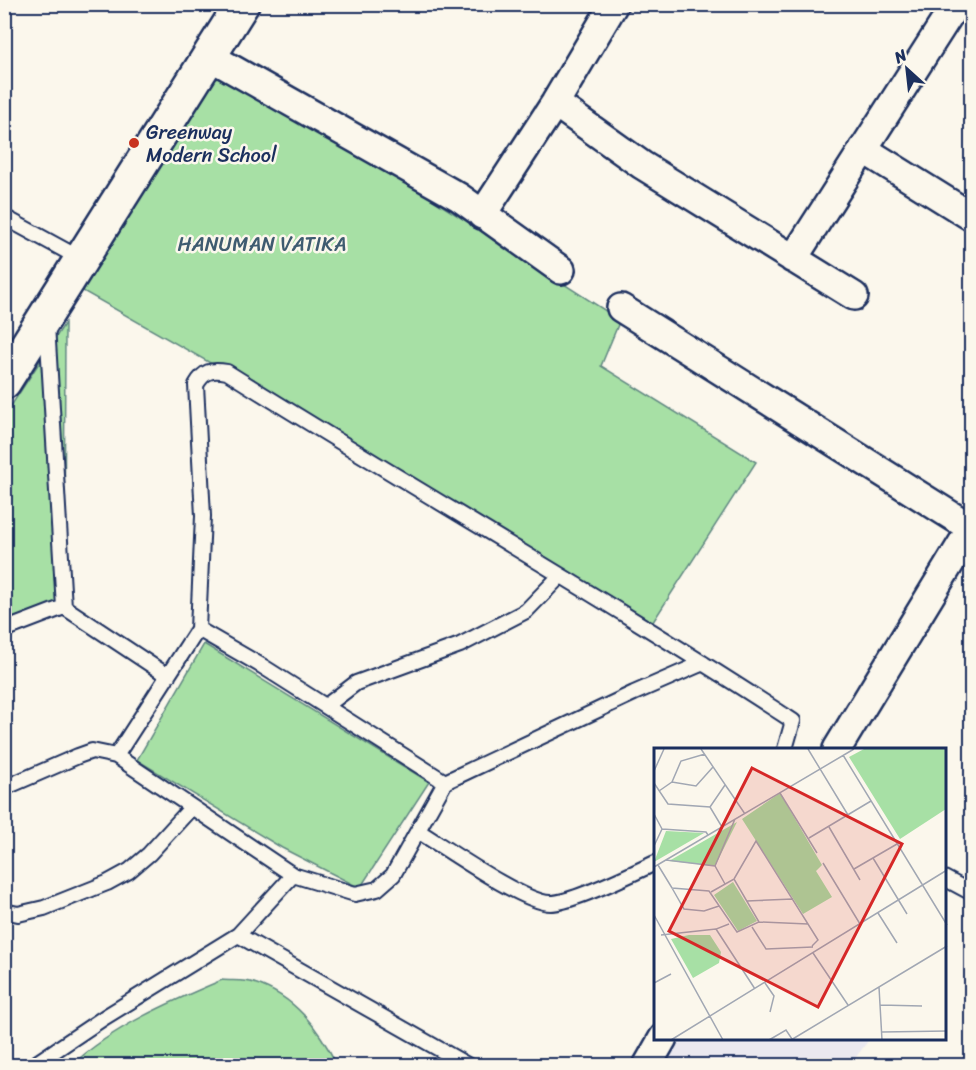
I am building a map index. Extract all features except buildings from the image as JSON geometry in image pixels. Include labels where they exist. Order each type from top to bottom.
[{"type":"street","points":[[4,382],[242,4]]},
{"type":"street","points":[[482,215],[555,103],[615,4]]},
{"type":"street","points":[[793,259],[863,149],[954,14]]},
{"type":"street","points":[[209,56],[459,196],[482,215],[561,270]]},
{"type":"street","points":[[555,103],[642,165],[854,296]]},
{"type":"street","points":[[863,149],[972,217]]},
{"type":"street","points":[[621,308],[971,527],[838,748]]},
{"type":"street","points":[[647,1065],[662,1040]]},
{"type":"lane","points":[[4,217],[81,260]]},
{"type":"lane","points":[[46,315],[64,607]]},
{"type":"lane","points":[[116,756],[198,629],[203,516],[196,385],[202,374],[213,369],[227,372],[703,663],[793,721],[785,748]]},
{"type":"lane","points":[[326,706],[356,684],[460,645],[526,611],[560,576]]},
{"type":"lane","points":[[4,630],[64,607]]},
{"type":"lane","points":[[64,607],[168,676]]},
{"type":"lane","points":[[198,629],[262,666],[445,783]]},
{"type":"lane","points":[[4,788],[92,751],[116,756],[293,875],[356,894],[376,889],[393,875],[445,783],[634,693],[703,663]]},
{"type":"lane","points":[[4,911],[18,914],[44,908],[106,883],[129,871],[149,854],[191,807]]},
{"type":"lane","points":[[418,831],[524,896],[551,903],[572,898],[654,863]]},
{"type":"lane","points":[[32,1065],[238,935],[293,875]]},
{"type":"lane","points":[[946,879],[972,893]]},
{"type":"lane","points":[[238,935],[469,1065]]},
{"type":"shaded area","points":[[680,1040],[868,1041],[850,1065],[664,1065]]},
{"type":"green space","name":"HANUMAN VATIKA","points":[[209,56],[620,320],[601,366],[756,462],[651,625],[348,441],[83,291]]},
{"type":"green space","points":[[65,323],[64,607],[5,631],[5,415]]},
{"type":"green space","points":[[204,644],[429,782],[360,888],[282,848],[137,760]]},
{"type":"green space","points":[[222,980],[254,983],[282,996],[294,1005],[314,1027],[337,1065],[72,1065],[106,1038],[143,1016]]},
{"type":"place","name":"Greenway Modern School","points":[[134,143]]}]
